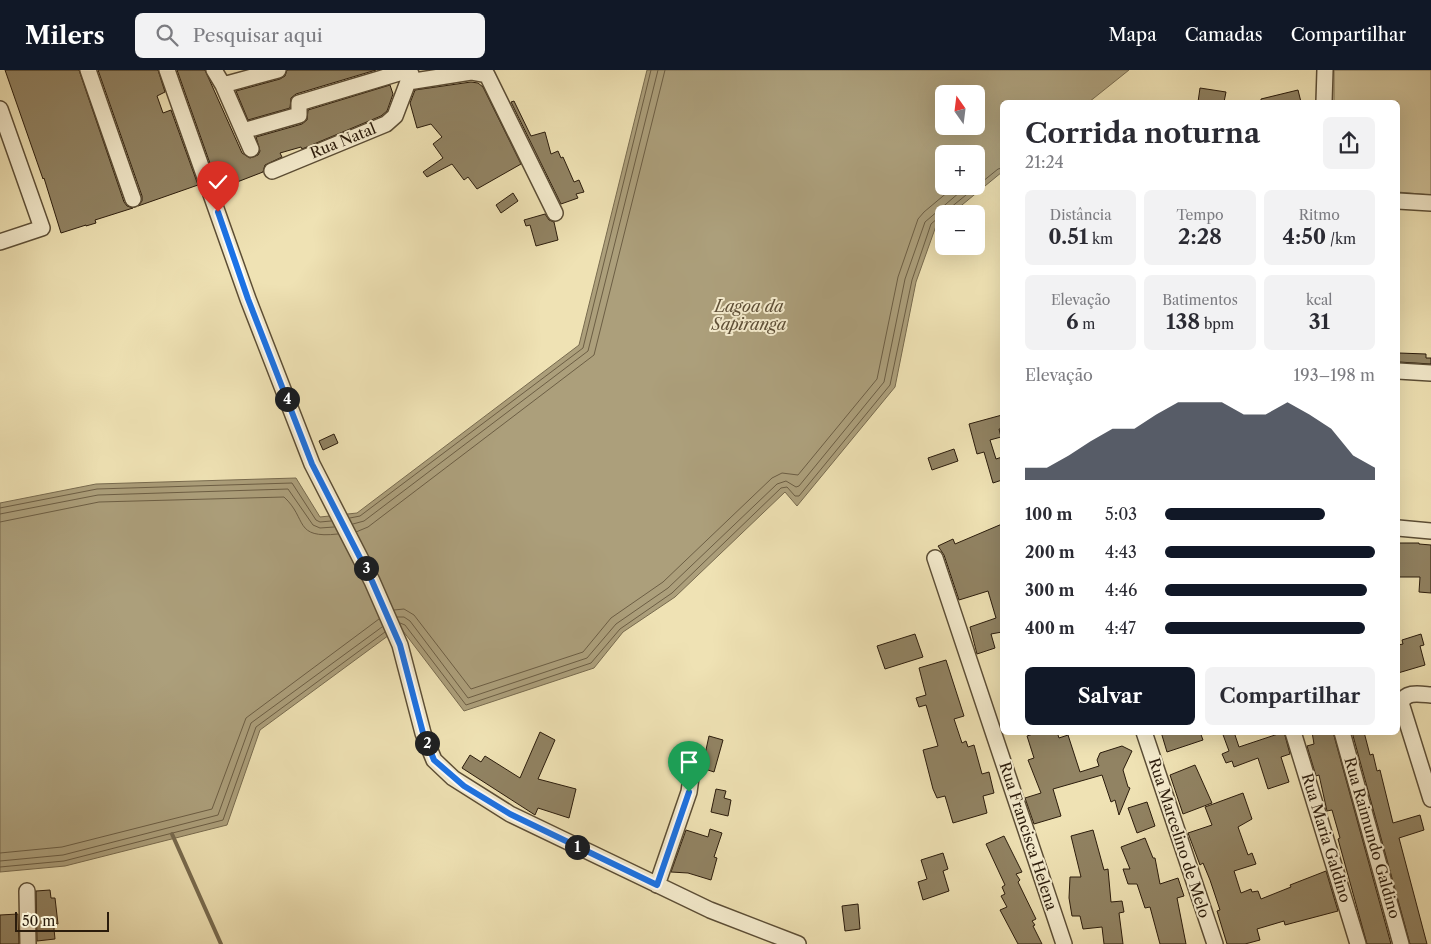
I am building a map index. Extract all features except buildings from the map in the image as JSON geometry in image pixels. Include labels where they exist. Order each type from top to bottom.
[{"type":"street","points":[[88,70],[133,199]]},
{"type":"street","points":[[167,70],[248,299],[312,464],[372,581],[400,645],[427,744],[434,760],[464,786],[510,814],[710,910],[798,944]]},
{"type":"street","points":[[214,70],[224,85],[251,149]]},
{"type":"street","points":[[224,85],[278,70]]},
{"type":"street","points":[[1324,100],[1325,70]]},
{"type":"street","points":[[243,131],[299,115],[299,103],[410,74],[471,72],[487,75],[555,213]]},
{"type":"street","name":"Rua Natal","points":[[272,171],[386,124],[393,119],[410,74]]},
{"type":"street","points":[[0,109],[42,228],[0,242]]},
{"type":"street","points":[[1400,200],[1431,203]]},
{"type":"street","points":[[1400,371],[1431,373]]},
{"type":"street","points":[[1400,528],[1431,531]]},
{"type":"street","name":"Rua Francisca Helena","points":[[935,558],[1064,944]]},
{"type":"street","points":[[1431,695],[1410,694],[1401,704],[1431,799]]},
{"type":"street","name":"Rua Marcelino de Melo","points":[[1145,735],[1214,944]]},
{"type":"street","name":"Rua Maria Galdino","points":[[1294,735],[1358,944]]},
{"type":"street","name":"Rua Raimundo Galdino","points":[[1343,735],[1401,944]]},
{"type":"street","points":[[657,885],[689,792],[697,755]]},
{"type":"street","points":[[27,891],[28,944]]},
{"type":"shaded area","points":[[1334,70],[1431,70],[1431,195],[1400,192],[1400,100],[1334,100]]},
{"type":"water","name":"Lagoa da Sapiranga","points":[[647,70],[1129,70],[1092,100],[1000,100],[1000,174],[985,186],[985,145],[935,145],[935,195],[974,195],[962,205],[935,205],[935,229],[916,282],[895,387],[797,506],[785,492],[675,597],[623,632],[594,668],[464,711],[400,627],[260,730],[227,825],[65,866],[0,872],[0,503],[96,484],[296,478],[320,517],[357,513],[579,345]]},
{"type":"waterway","points":[[172,834],[221,944]]},
{"type":"route","points":[[218,212],[248,299],[312,464],[372,581],[400,645],[423,733],[434,760],[464,786],[510,814],[657,885],[689,792]]}]
